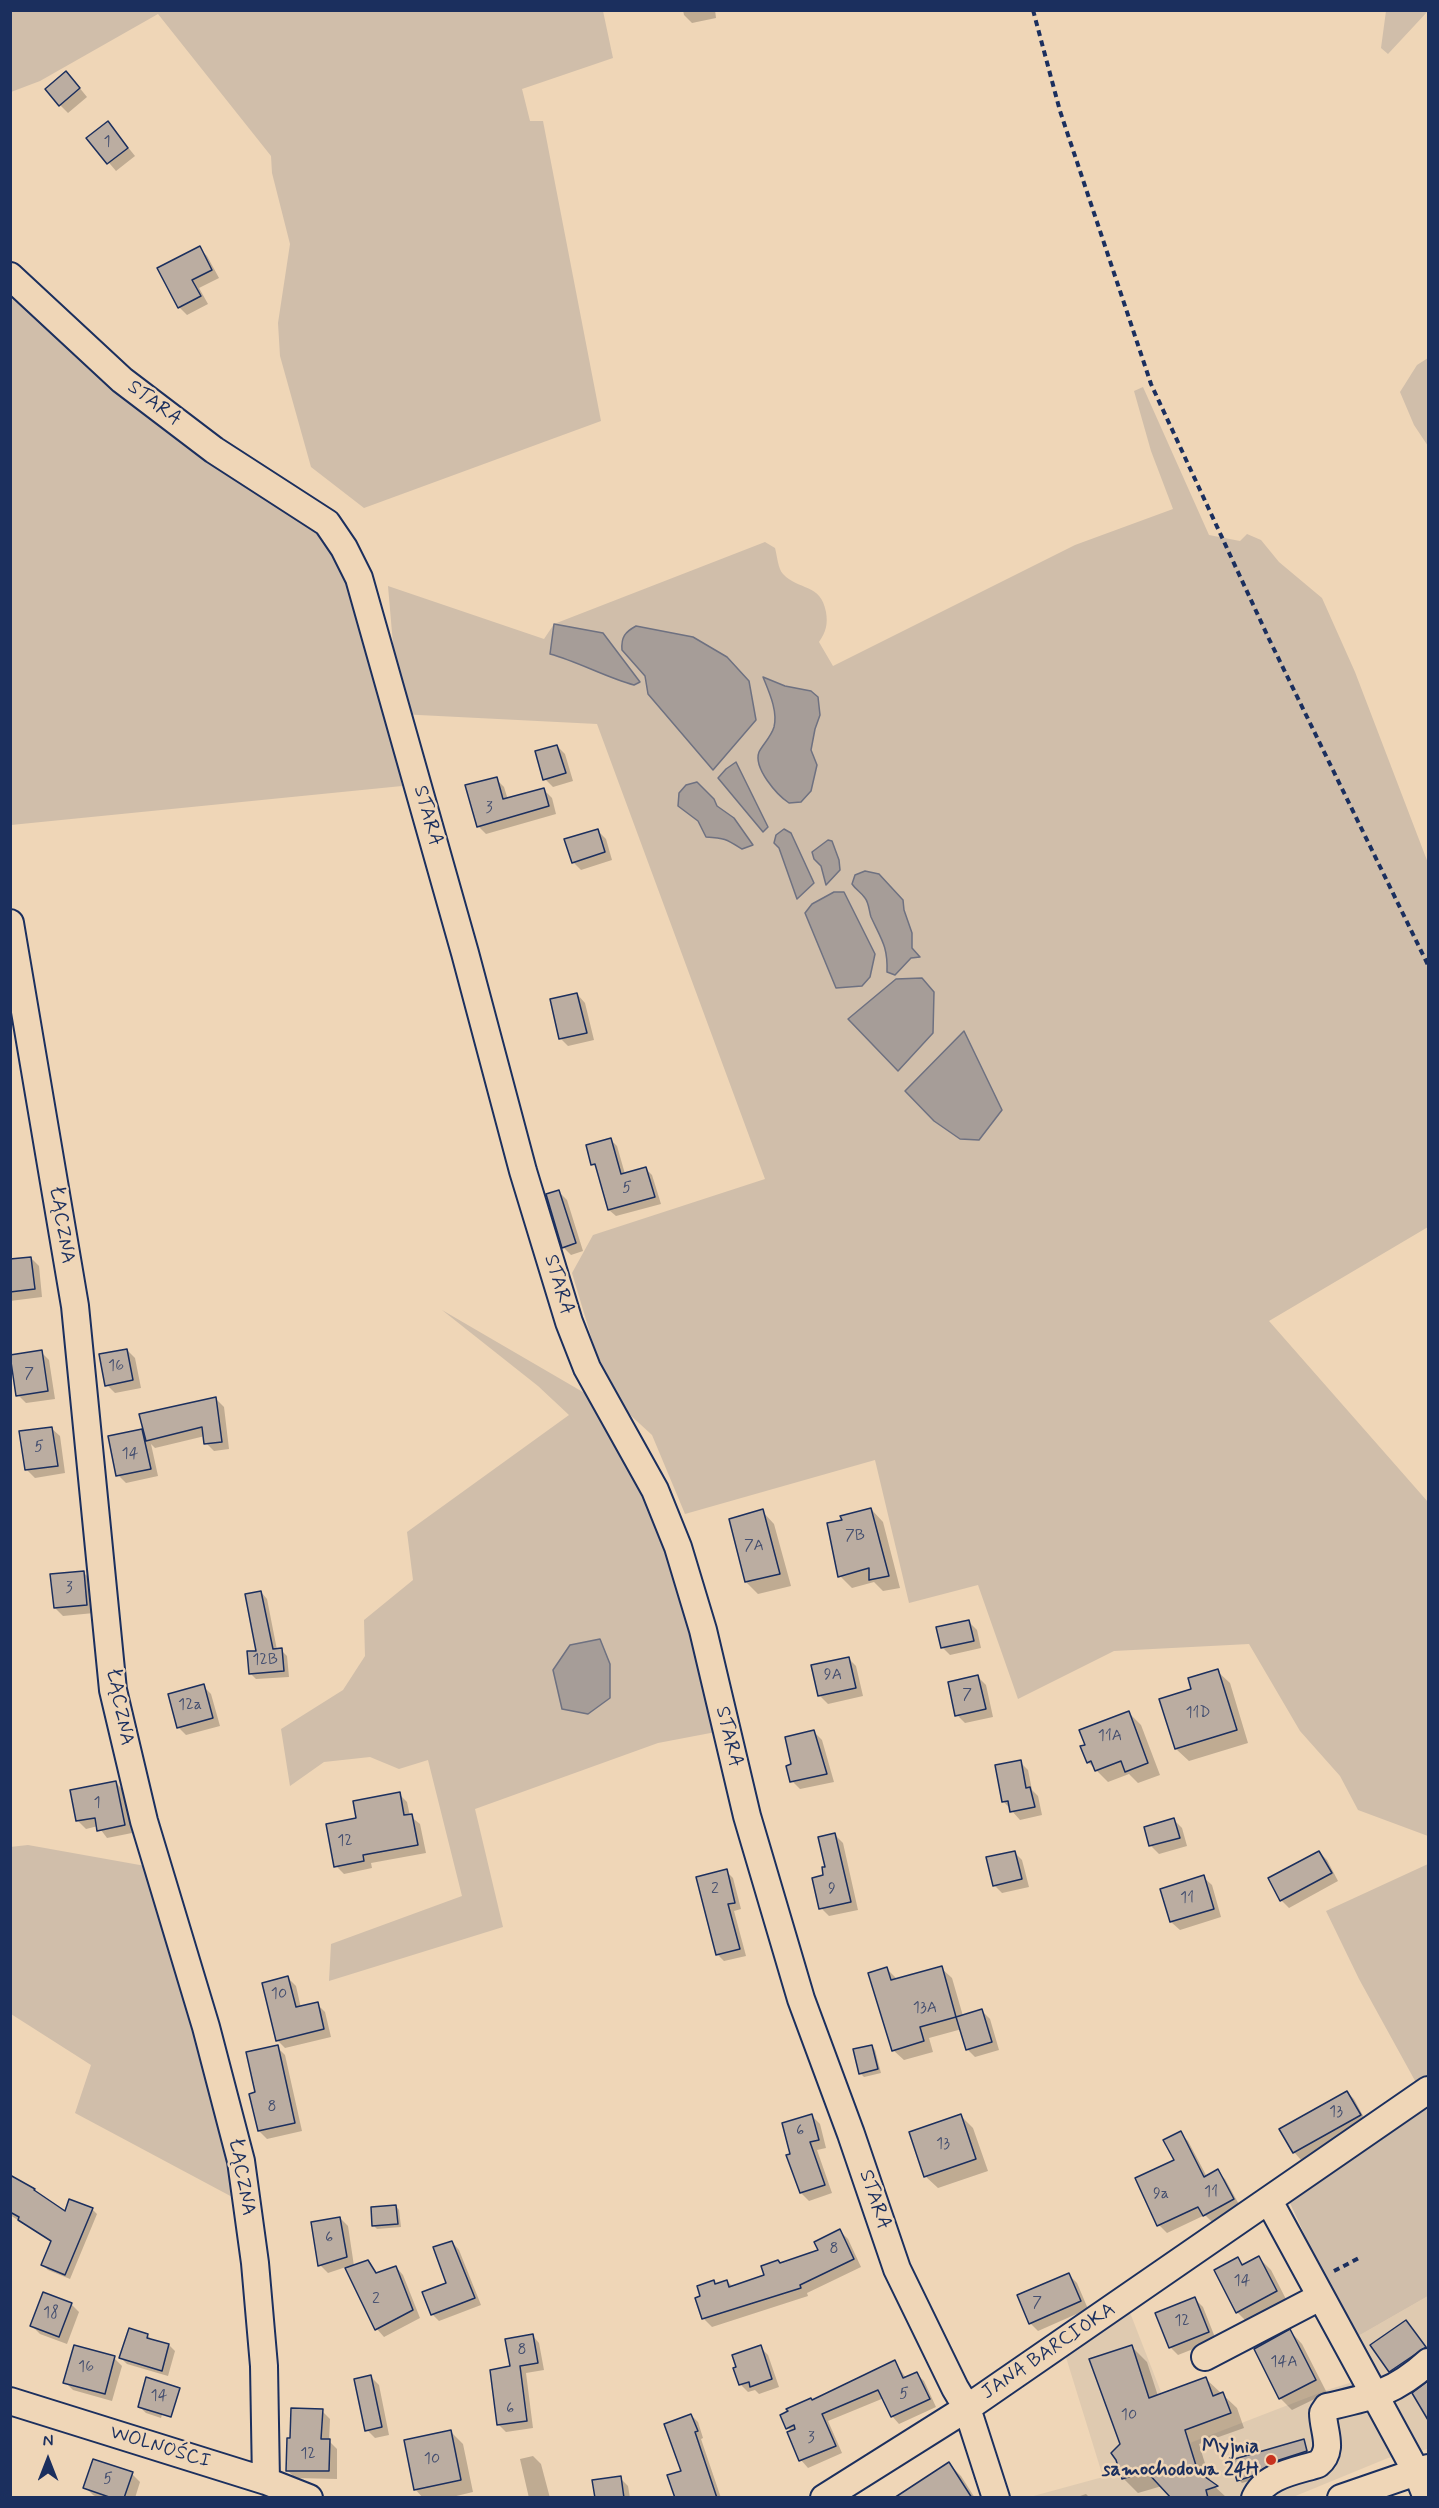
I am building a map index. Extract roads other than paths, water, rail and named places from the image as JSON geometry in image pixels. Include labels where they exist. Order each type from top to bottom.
[{"type":"street","name":"STARA","points":[[10,276],[122,380],[214,450],[327,523],[344,548],[362,589],[459,930],[523,1171],[569,1322],[587,1368],[655,1490],[678,1547],[702,1630],[747,1816],[801,1999],[851,2134],[897,2269],[967,2408],[996,2498]]},
{"type":"street","name":"ŁĄCZNA","points":[[10,923],[75,1306],[113,1690],[144,1821],[206,2026],[241,2161],[255,2264],[264,2366],[266,2481]]},
{"type":"street","name":"JANA BARCIOKA","points":[[824,2498],[967,2408],[1428,2090]]},
{"type":"street","points":[[1269,2201],[1375,2396],[1423,2471],[1427,2498]]},
{"type":"street","points":[[1205,2357],[1316,2289]]},
{"type":"street","points":[[1255,2498],[1260,2487],[1272,2479],[1318,2464],[1324,2459],[1328,2446],[1323,2413],[1328,2407],[1375,2396],[1408,2380],[1428,2362]]},
{"type":"street","name":"WOLNOŚCI","points":[[10,2401],[266,2481],[309,2498]]},
{"type":"street","points":[[1341,2498],[1423,2471]]},
{"type":"place","name":"Myjnia samochodowa 24H","points":[[1271,2460]]}]
